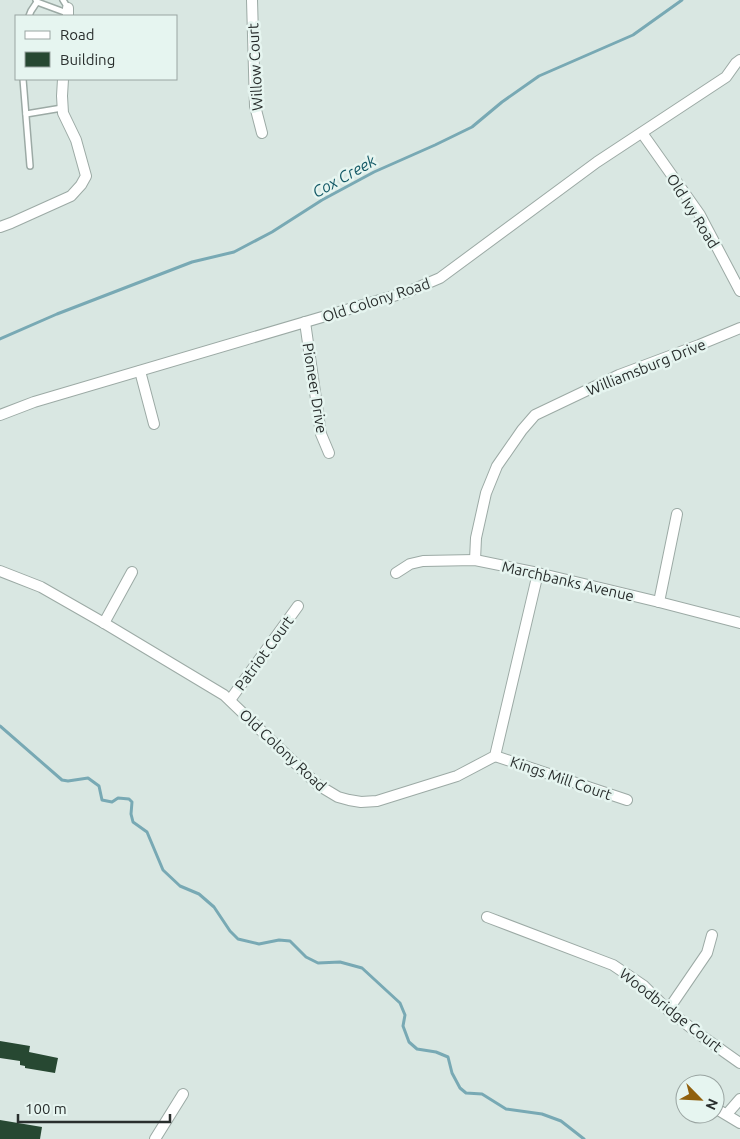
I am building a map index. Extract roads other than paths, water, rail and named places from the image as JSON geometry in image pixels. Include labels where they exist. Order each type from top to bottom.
[{"type":"street","name":"Willow Court","points":[[252,0],[255,106],[262,133]]},
{"type":"street","name":"Old Colony Road","points":[[0,414],[34,402],[407,292],[440,278],[598,162],[735,73],[736,63],[740,60]]},
{"type":"street","points":[[0,227],[71,196],[82,185],[86,176],[76,140],[63,113],[64,80]]},
{"type":"street","name":"Old Ivy Road","points":[[642,132],[700,215],[740,291]]},
{"type":"street","name":"Pioneer Drive","points":[[305,322],[321,434],[329,453]]},
{"type":"street","name":"Williamsburg Drive","points":[[475,560],[476,538],[486,493],[497,466],[535,415],[619,375],[740,328]]},
{"type":"street","points":[[140,371],[154,424]]},
{"type":"street","points":[[659,602],[677,514]]},
{"type":"street","name":"Marchbanks Avenue","points":[[396,574],[410,564],[423,561],[475,560],[538,573],[740,623]]},
{"type":"street","name":"Old Colony Road","points":[[0,571],[41,586],[224,695],[318,785],[338,797],[360,802],[377,800],[457,776],[495,756]]},
{"type":"street","points":[[104,623],[132,572]]},
{"type":"street","points":[[495,756],[538,573]]},
{"type":"street","name":"Patriot Court","points":[[230,700],[298,606]]},
{"type":"street","name":"Kings Mill Court","points":[[495,756],[627,800]]},
{"type":"street","name":"Woodbridge Court","points":[[487,917],[613,965],[644,986],[668,1010],[740,1063]]},
{"type":"street","points":[[668,1010],[707,953],[712,935]]},
{"type":"street","points":[[155,1139],[183,1094]]},
{"type":"street","points":[[740,1099],[727,1114],[740,1122]]},
{"type":"lane","points":[[30,15],[37,1],[67,9]]},
{"type":"lane","points":[[23,80],[30,166]]},
{"type":"lane","points":[[26,114],[63,108]]},
{"type":"waterway","name":"Cox Creek","points":[[0,339],[57,314],[192,262],[234,252],[374,172],[472,127],[502,102],[539,76],[633,35],[682,0]]},
{"type":"waterway","points":[[0,726],[62,780],[88,778],[99,786],[102,800],[112,802],[118,798],[129,799],[132,802],[131,814],[133,822],[147,832],[163,870],[180,886],[199,894],[214,907],[230,931],[238,939],[259,944],[279,940],[290,941],[306,957],[318,963],[340,962],[362,968],[400,1003],[405,1015],[403,1026],[409,1042],[417,1049],[436,1052],[448,1057],[452,1073],[460,1088],[466,1093],[482,1094],[506,1109],[542,1114],[561,1121],[584,1139]]}]
